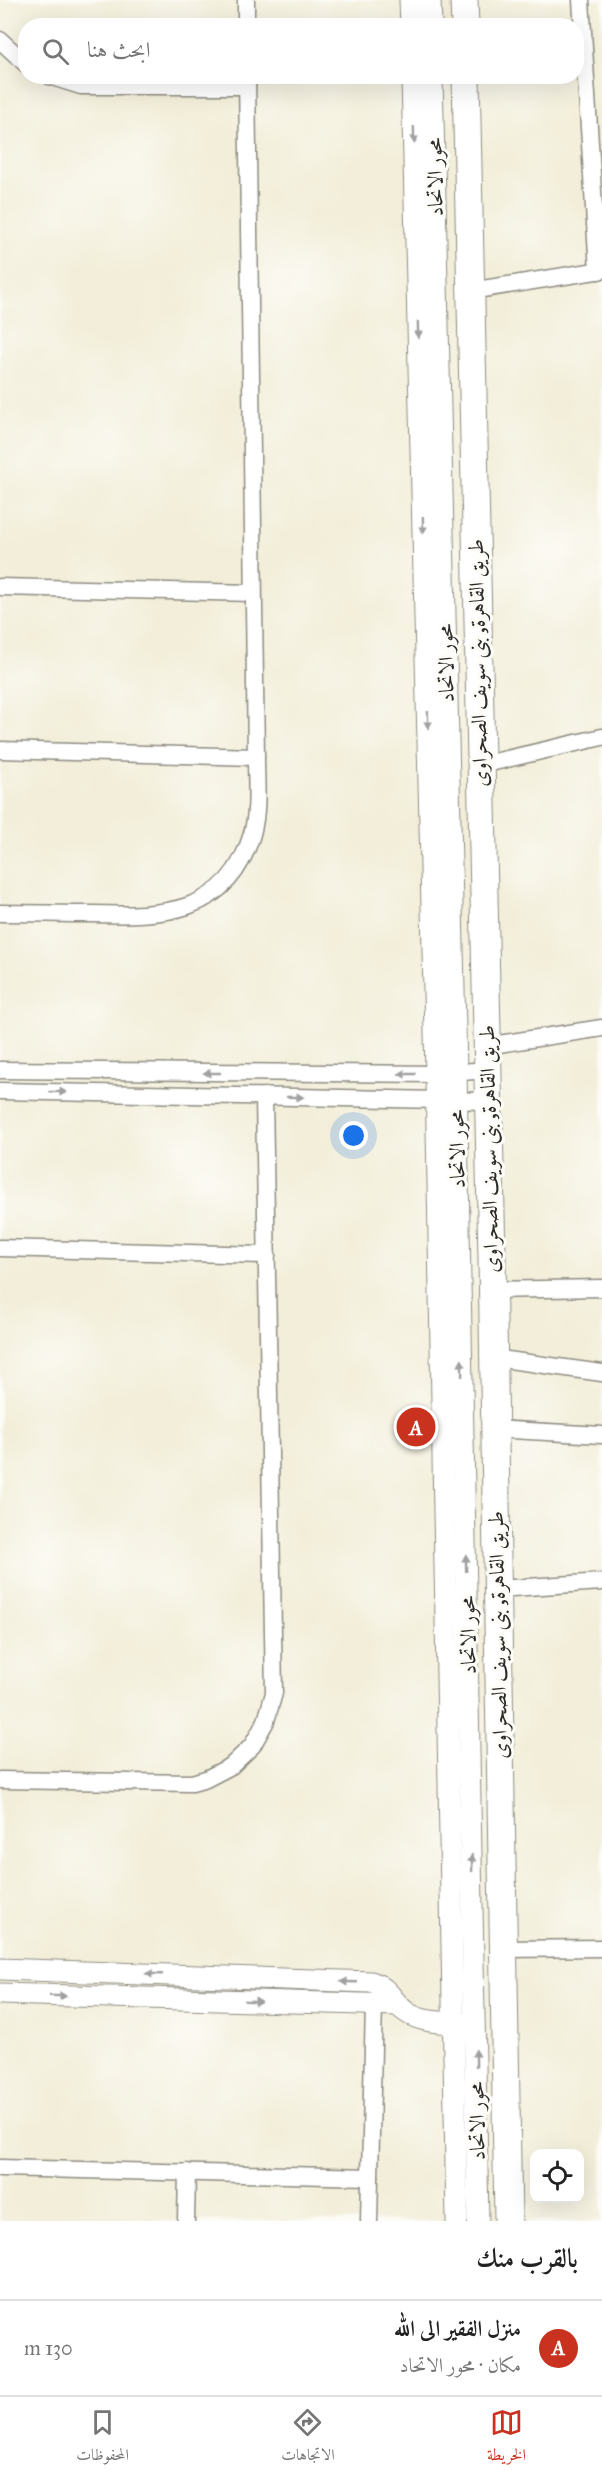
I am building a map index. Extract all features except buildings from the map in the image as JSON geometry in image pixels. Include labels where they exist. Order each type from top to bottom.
[{"type":"main road","points":[[464,0],[465,18]]},
{"type":"main road","name":"طريق القاهرة, بنى سويف الصحراوى","points":[[466,84],[493,1290],[508,2221]]},
{"type":"street","points":[[246,0],[246,18]]},
{"type":"street","points":[[410,0],[411,18]]},
{"type":"street","points":[[430,0],[431,18]]},
{"type":"street","points":[[582,0],[582,18]]},
{"type":"street","points":[[0,40],[18,57]]},
{"type":"street","points":[[470,291],[600,271],[597,134],[584,79]]},
{"type":"street","points":[[74,84],[81,86],[164,84]]},
{"type":"street","points":[[0,913],[152,915],[181,909],[202,899],[231,875],[246,849],[255,820],[247,84]]},
{"type":"street","name":"محور الاتحاد","points":[[412,84],[446,1073]]},
{"type":"street","name":"محور الاتحاد","points":[[432,84],[446,1073],[457,2221]]},
{"type":"street","points":[[0,586],[254,593]]},
{"type":"street","points":[[481,765],[602,737]]},
{"type":"street","points":[[0,750],[256,757]]},
{"type":"street","points":[[0,1070],[446,1073],[487,1058],[602,1028]]},
{"type":"street","points":[[0,1091],[488,1101]]},
{"type":"street","points":[[0,1780],[192,1783],[231,1766],[260,1734],[274,1694],[264,1096]]},
{"type":"street","name":"محور الاتحاد","points":[[446,1099],[476,2024],[478,2221]]},
{"type":"street","points":[[0,1248],[267,1255]]},
{"type":"street","points":[[493,1290],[602,1288]]},
{"type":"street","points":[[494,1358],[602,1373]]},
{"type":"street","points":[[495,1429],[602,1435]]},
{"type":"street","points":[[497,1589],[602,1582]]},
{"type":"street","points":[[503,1949],[602,1948]]},
{"type":"street","points":[[0,1969],[371,1982],[389,1991],[398,2005],[422,2019],[504,2027]]},
{"type":"street","points":[[0,1994],[398,2005]]},
{"type":"street","points":[[369,2221],[374,2004]]},
{"type":"street","points":[[0,2168],[370,2177]]},
{"type":"street","points":[[186,2221],[187,2172]]},
{"type":"place","name":"منزل الفقير الى الله","points":[[416,1427]]}]
